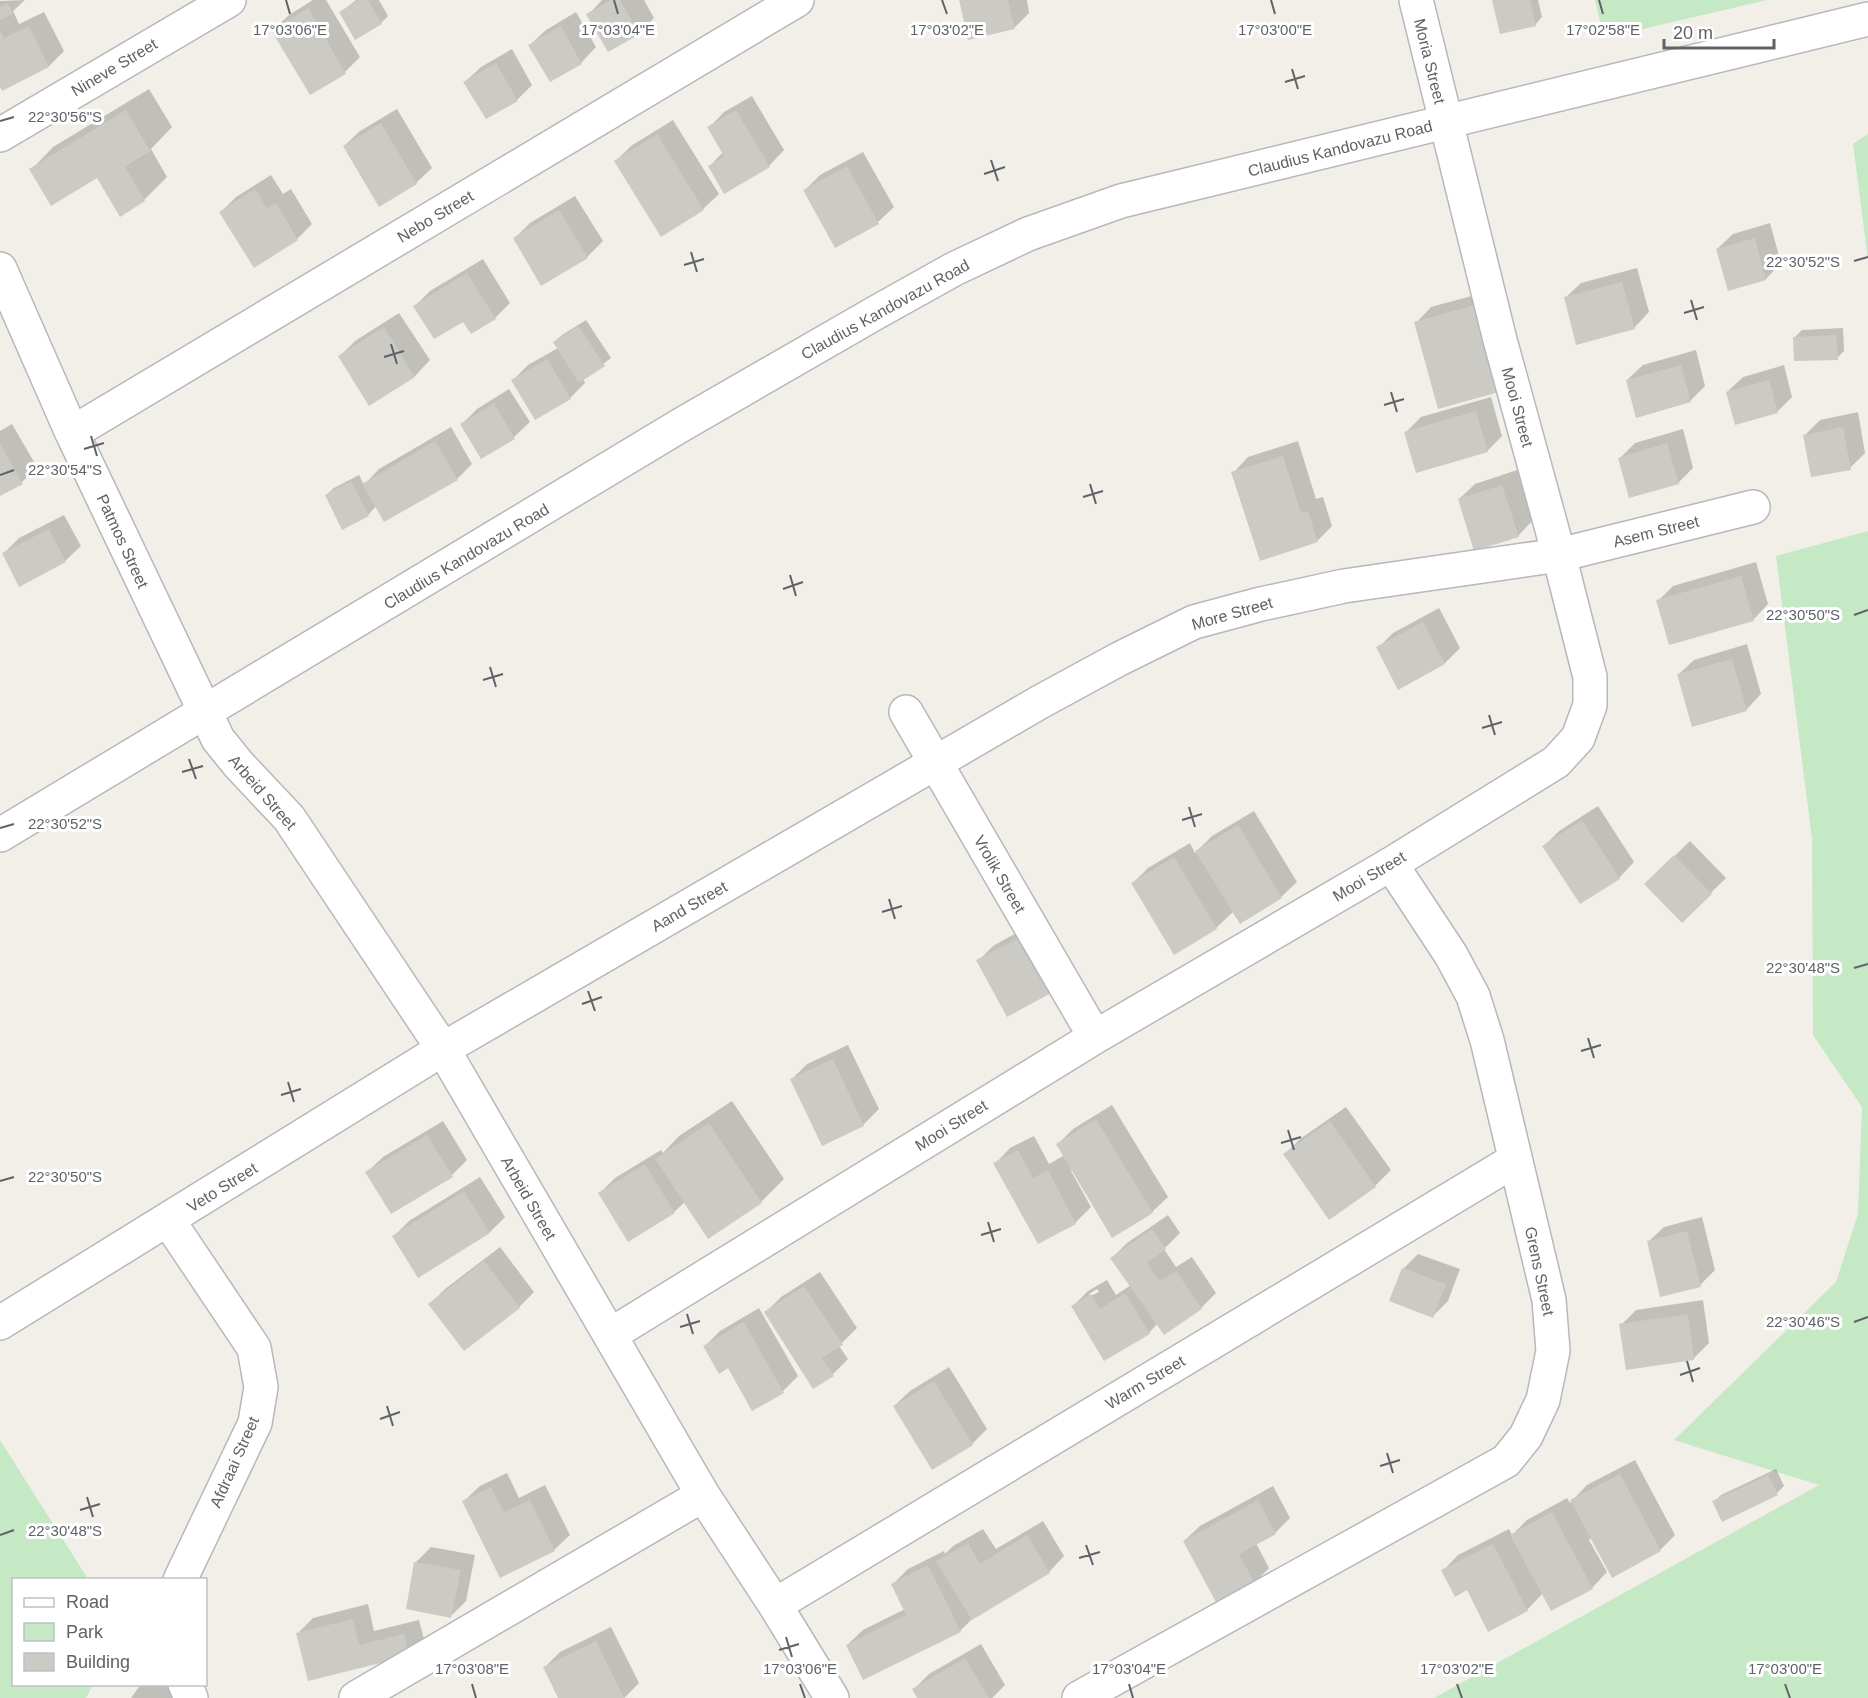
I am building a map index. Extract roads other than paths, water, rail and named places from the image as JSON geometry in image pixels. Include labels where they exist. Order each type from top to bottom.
[{"type":"street","name":"Nineve Street","points":[[0,135],[229,0]]},
{"type":"street","name":"Nebo Street","points":[[72,433],[797,0]]},
{"type":"street","name":"Moria Street","points":[[1416,0],[1445,123]]},
{"type":"street","name":"Claudius Kandovazu Road","points":[[0,835],[712,407],[954,269],[1028,234],[1121,201],[1868,19]]},
{"type":"street","name":"Mooi Street","points":[[610,1335],[1095,1037],[1391,864],[1556,762],[1578,738],[1590,705],[1590,677],[1445,123]]},
{"type":"street","name":"Patmos Street","points":[[0,269],[72,433],[205,713]]},
{"type":"street","name":"Asem Street","points":[[1559,555],[1753,507]]},
{"type":"street","name":"More Street","points":[[936,764],[1040,702],[1194,622],[1261,604],[1344,586],[1559,555]]},
{"type":"street","name":"Vrolik Street","points":[[906,712],[1095,1037]]},
{"type":"street","name":"Arbeid Street","points":[[205,713],[218,739],[289,818],[442,1049],[704,1495],[776,1605],[832,1698]]},
{"type":"street","name":"Aand Street","points":[[442,1049],[936,764]]},
{"type":"street","name":"Grens Street","points":[[1079,1698],[1506,1461],[1526,1436],[1543,1400],[1553,1351],[1549,1300],[1488,1040],[1473,996],[1451,955],[1391,864]]},
{"type":"street","name":"Veto Street","points":[[0,1323],[442,1049]]},
{"type":"street","name":"Warm Street","points":[[776,1605],[1515,1160]]},
{"type":"street","name":"Afdraai Street","points":[[168,1220],[254,1348],[261,1387],[255,1423],[181,1578]]},
{"type":"street","points":[[356,1698],[704,1495]]}]
